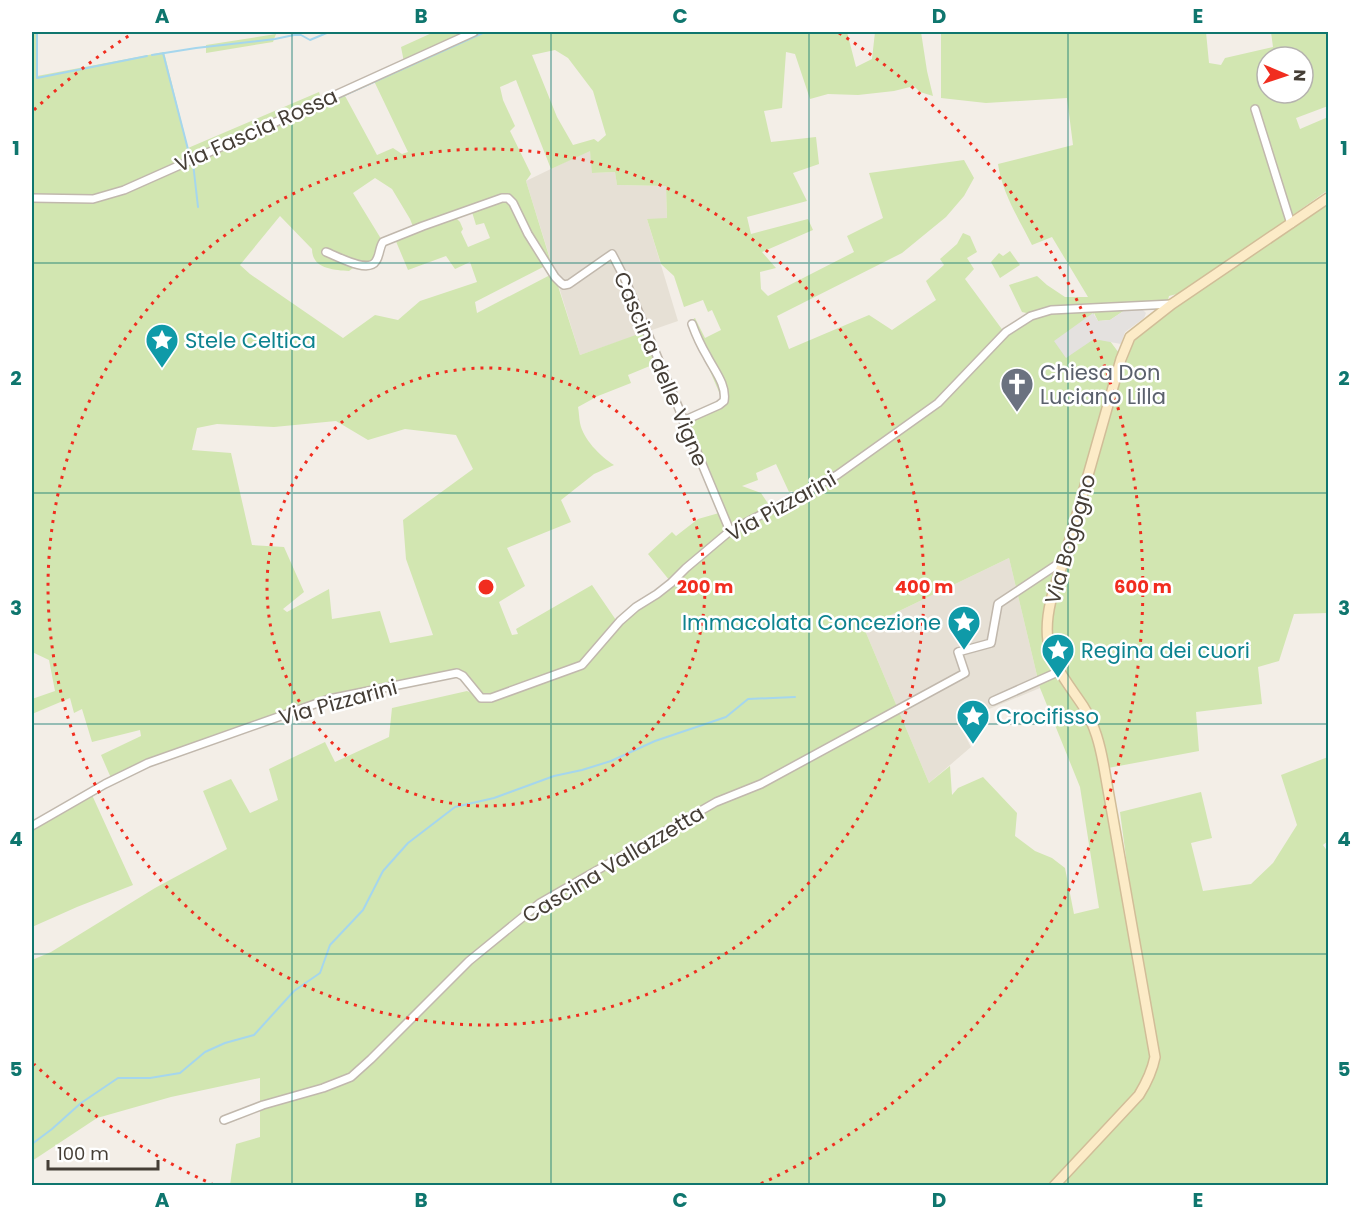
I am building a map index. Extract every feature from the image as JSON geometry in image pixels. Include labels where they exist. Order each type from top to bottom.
[{"type":"main road","name":"Via Bogogno","points":[[1054,1185],[1139,1095],[1147,1082],[1155,1057],[1097,735],[1084,708],[1060,671],[1051,653],[1048,640],[1048,618],[1056,584],[1121,359],[1130,337],[1172,304],[1329,198]]},
{"type":"street","name":"Via Fascia Rossa","points":[[32,198],[93,199],[124,190],[474,32]]},
{"type":"street","points":[[1255,109],[1291,224]]},
{"type":"street","name":"Cascina delle Vigne","points":[[326,252],[358,264],[371,266],[376,262],[383,242],[495,200],[508,198],[513,203],[545,262],[555,277],[564,285],[569,284],[612,254],[624,277],[730,531]]},
{"type":"street","name":"Via Pizzarini","points":[[32,825],[148,763],[329,699],[457,673],[464,676],[481,698],[491,698],[582,665],[628,614],[671,584],[686,568],[730,531],[837,475],[938,404],[1006,332],[1031,316],[1051,310],[1172,304]]},
{"type":"street","points":[[683,421],[719,405],[724,401],[725,396],[721,380],[697,338],[692,324]]},
{"type":"street","name":"Cascina Vallazzetta","points":[[224,1120],[351,1077],[468,961],[540,903],[716,802],[761,784],[965,672],[958,652],[991,643],[999,602],[1064,560]]},
{"type":"street","points":[[993,701],[1060,671]]},
{"type":"shaded area","points":[[590,150],[593,173],[615,172],[617,185],[666,186],[667,219],[647,219],[678,321],[580,355],[526,181]]},
{"type":"shaded area","points":[[1128,308],[1141,308],[1146,313],[1144,318],[1125,332],[1121,344],[1094,339],[1066,358],[1054,341],[1093,313],[1098,321],[1110,320]]},
{"type":"shaded area","points":[[1009,558],[1040,688],[958,722],[971,747],[929,783],[864,628]]},
{"type":"green space","points":[[32,32],[36,32],[37,76],[164,52],[188,148],[319,92],[321,99],[190,156],[191,162],[344,94],[377,155],[393,148],[402,154],[408,152],[374,81],[481,32],[847,32],[856,67],[872,59],[875,32],[921,32],[933,96],[920,92],[914,86],[858,95],[828,94],[810,99],[795,54],[786,52],[782,108],[764,111],[771,142],[816,137],[819,164],[793,173],[807,201],[747,217],[751,234],[808,219],[813,230],[762,252],[776,268],[760,272],[761,289],[768,296],[854,252],[847,236],[883,218],[869,173],[964,160],[974,178],[964,196],[946,217],[902,253],[777,316],[789,349],[869,315],[892,330],[936,300],[926,281],[944,265],[940,259],[957,244],[963,233],[970,236],[977,252],[967,258],[974,269],[965,279],[1004,332],[942,397],[878,444],[836,471],[794,494],[792,491],[789,492],[776,464],[756,473],[758,480],[742,486],[761,493],[769,505],[731,527],[686,422],[722,399],[689,322],[695,318],[705,338],[721,330],[712,310],[708,312],[703,300],[684,307],[674,276],[661,264],[647,219],[667,218],[666,186],[617,185],[615,172],[592,173],[590,151],[551,169],[516,80],[500,87],[503,100],[515,126],[510,131],[531,174],[526,181],[553,269],[508,196],[414,229],[392,189],[375,178],[353,193],[383,242],[375,261],[357,265],[349,271],[325,267],[316,261],[312,249],[280,216],[240,265],[343,338],[375,315],[398,320],[420,301],[477,282],[470,262],[455,269],[446,256],[408,270],[395,239],[456,218],[463,229],[461,232],[468,247],[490,238],[484,223],[476,225],[472,212],[501,201],[511,204],[547,265],[475,302],[477,313],[552,274],[580,355],[644,332],[657,363],[628,375],[631,383],[578,407],[580,423],[588,441],[614,465],[594,474],[561,500],[571,522],[507,548],[525,586],[499,602],[512,635],[518,634],[516,629],[592,585],[618,623],[581,665],[490,696],[482,695],[466,675],[445,672],[339,693],[295,707],[111,778],[101,755],[141,736],[140,730],[92,742],[82,709],[74,713],[70,698],[32,714],[32,699],[55,691],[49,660],[32,652]],"holes":[[[555,50],[568,58],[593,91],[606,135],[598,142],[594,139],[573,145],[557,117],[532,55]],[[336,421],[368,440],[405,429],[456,435],[473,469],[403,520],[406,559],[433,635],[390,643],[380,611],[332,619],[329,589],[287,612],[283,609],[304,592],[284,547],[252,545],[231,453],[192,450],[197,428],[217,424],[274,427]]]},
{"type":"green space","points":[[434,32],[470,32],[404,62],[401,47]]},
{"type":"green space","points":[[941,32],[1206,32],[1209,63],[1221,65],[1225,58],[1255,51],[1255,105],[1315,105],[1315,45],[1273,45],[1271,32],[1328,32],[1328,106],[1296,118],[1300,129],[1328,117],[1328,190],[1243,252],[1177,294],[1169,296],[1168,300],[1031,314],[1022,312],[1009,285],[1037,276],[1065,297],[1088,297],[1052,237],[1032,245],[1007,196],[998,164],[1073,145],[1067,98],[986,103],[941,98]]},
{"type":"green space","points":[[276,34],[273,42],[206,53],[206,45]]},
{"type":"green space","points":[[1328,204],[1328,613],[1294,614],[1279,661],[1258,667],[1262,704],[1196,712],[1199,751],[1108,768],[1101,732],[1096,721],[1058,658],[1052,639],[1052,618],[1082,497],[1133,343],[1144,328]]},
{"type":"green space","points":[[1010,251],[1020,265],[1000,278],[991,262],[999,253],[1003,256]]},
{"type":"green space","points":[[1128,308],[1110,320],[1098,321],[1094,313],[1094,339],[1110,341],[1119,353],[1054,580],[1050,660],[1090,730],[1137,940],[1120,812],[1201,792],[1212,838],[1191,843],[1203,891],[1251,884],[1273,863],[1297,825],[1281,775],[1328,757],[1328,841],[1323,845],[1328,852],[1328,1185],[230,1185],[236,1144],[260,1137],[260,1078],[171,1097],[97,1118],[32,1161],[32,960],[51,952],[155,888],[227,849],[203,791],[231,779],[250,813],[278,800],[269,769],[325,742],[335,762],[389,737],[392,708],[467,691],[481,700],[582,666],[620,623],[637,609],[659,597],[730,533],[837,477],[939,404],[1009,333],[1032,318],[1055,312]],"holes":[[[1009,558],[1040,688],[1080,787],[1099,908],[1074,914],[1065,868],[1052,858],[1035,851],[1015,836],[1017,813],[983,777],[958,788],[952,795],[950,766],[929,783],[864,628]]]},
{"type":"green space","points":[[719,513],[726,531],[670,581],[648,554],[672,532],[676,536],[698,519]]},
{"type":"green space","points":[[92,795],[133,885],[32,927],[32,829]]},
{"type":"waterway","points":[[37,32],[37,78],[147,56]]},
{"type":"waterway","points":[[152,55],[294,35],[301,35],[310,40],[329,32]]},
{"type":"waterway","points":[[327,103],[485,32]]},
{"type":"waterway","points":[[163,53],[190,157]]},
{"type":"waterway","points":[[193,163],[198,207]]},
{"type":"waterway","points":[[32,1144],[81,1103],[118,1078],[150,1078],[180,1073],[205,1052],[225,1043],[254,1035],[294,991],[320,973],[330,945],[363,910],[383,871],[408,843],[455,807],[494,798],[554,776],[611,761],[655,741],[726,717],[748,699],[795,697]]},
{"type":"place","name":"Stele Celtica","points":[[162,369]]},
{"type":"place","name":"Chiesa Don Luciano Lilla","points":[[1017,413]]},
{"type":"place","name":"Immacolata Concezione","points":[[964,651]]},
{"type":"place","name":"Regina dei cuori","points":[[1058,679]]},
{"type":"place","name":"Crocifisso","points":[[973,745]]}]
